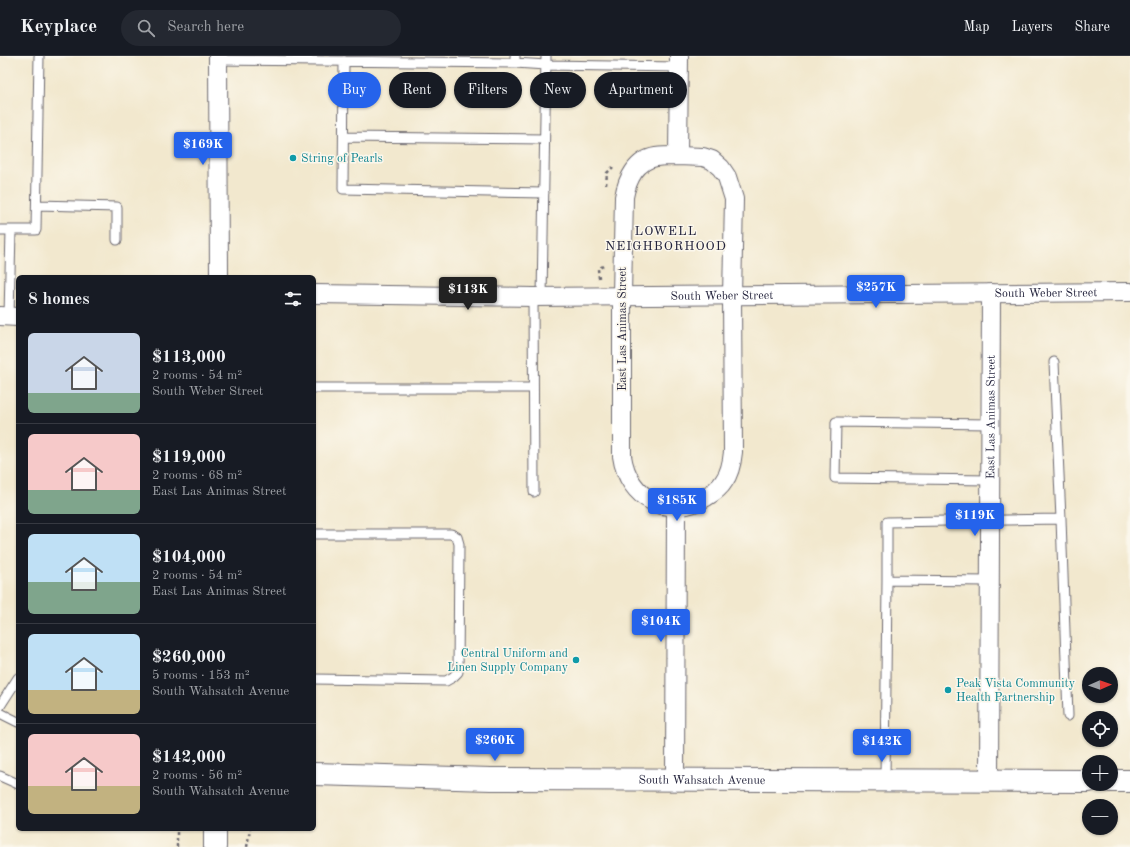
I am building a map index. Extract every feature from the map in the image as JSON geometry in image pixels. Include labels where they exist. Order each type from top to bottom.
[{"type":"main road","name":"South Wahsatch Avenue","points":[[316,774],[491,778],[1082,781]]},
{"type":"main road","points":[[1118,781],[1130,781]]},
{"type":"main road","points":[[215,831],[215,847]]},
{"type":"street","points":[[218,58],[219,275]]},
{"type":"street","points":[[678,156],[679,62]]},
{"type":"street","name":"East Las Animas Street","points":[[678,156],[703,157],[712,160],[724,172],[731,187],[734,199],[732,296],[733,452],[731,468],[725,481],[714,492],[689,505],[676,507],[658,504],[644,496],[632,484],[624,468],[622,456],[622,295],[624,197],[626,185],[630,176],[644,161],[655,157],[678,156]]},
{"type":"street","name":"South Weber Street","points":[[316,294],[537,297],[622,295],[732,296],[1130,292]]},
{"type":"street","name":"East Las Animas Street","points":[[989,780],[990,293]]},
{"type":"street","points":[[675,779],[676,507]]},
{"type":"lane","points":[[0,230],[36,230],[39,56]]},
{"type":"lane","points":[[218,58],[344,61],[515,60],[679,62]]},
{"type":"lane","points":[[344,61],[343,190],[544,193]]},
{"type":"lane","points":[[534,492],[533,388],[544,193],[546,61]]},
{"type":"lane","points":[[344,137],[544,139]]},
{"type":"lane","points":[[37,205],[117,206],[117,240]]},
{"type":"lane","points":[[9,316],[11,230]]},
{"type":"lane","points":[[1054,362],[1068,716]]},
{"type":"lane","points":[[316,388],[533,388]]},
{"type":"lane","points":[[990,424],[836,422],[836,478],[990,480]]},
{"type":"lane","points":[[885,780],[887,522],[1061,519]]},
{"type":"lane","points":[[316,534],[451,534],[457,537],[459,544],[458,672],[453,677],[446,681],[316,679]]},
{"type":"lane","points":[[887,580],[990,581]]},
{"type":"lane","points":[[0,706],[16,681]]},
{"type":"lane","points":[[0,713],[16,721]]},
{"type":"lane","points":[[0,776],[16,783]]},
{"type":"path","points":[[177,831],[177,847]]},
{"type":"path","points":[[247,847],[250,831]]},
{"type":"place","name":"String of Pearls","points":[[293,158]]},
{"type":"place","name":"Central Uniform and Linen Supply Company","points":[[576,660]]},
{"type":"place","name":"Peak Vista Community Health Partnership","points":[[948,690]]},
{"type":"district","name":"LOWELL NEIGHBORHOOD","points":[[666,238]]}]
